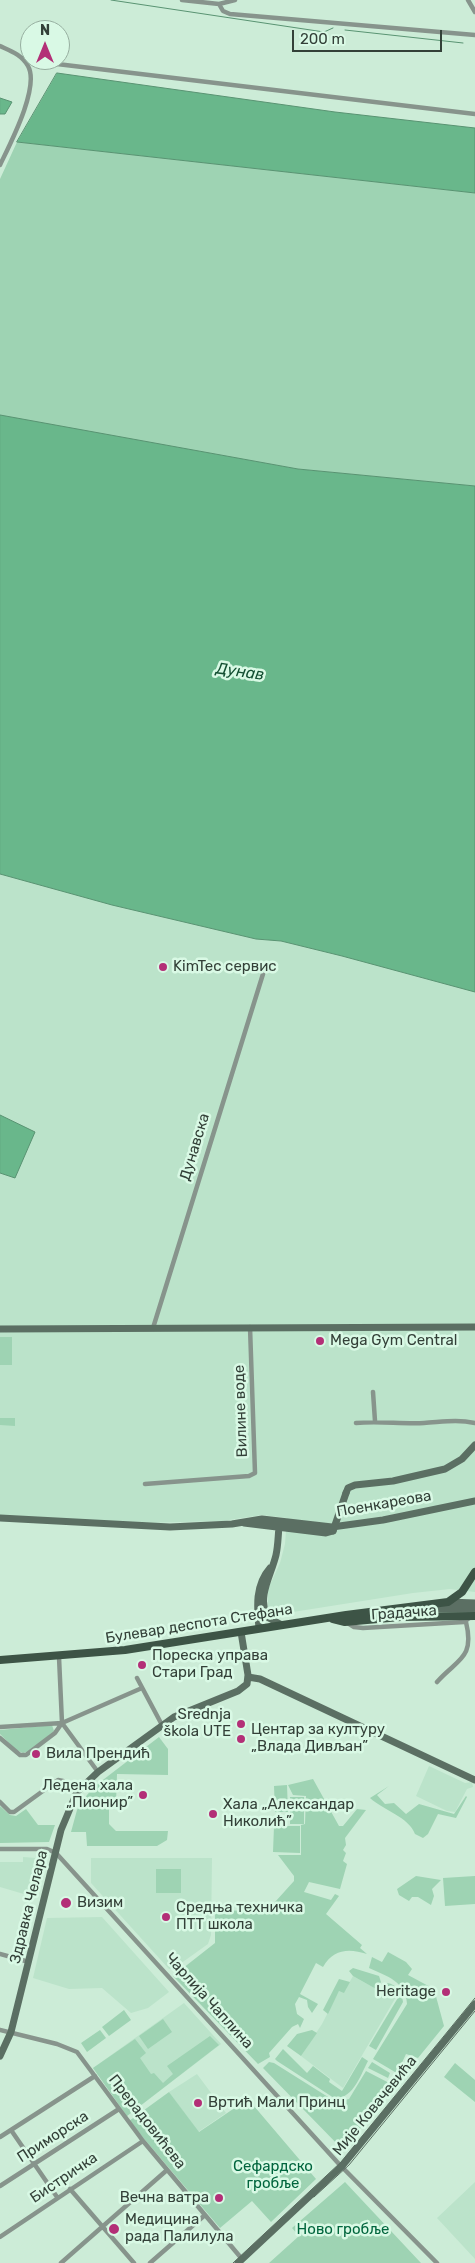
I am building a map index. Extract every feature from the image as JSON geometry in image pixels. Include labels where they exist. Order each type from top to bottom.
[{"type":"main road","points":[[0,1330],[475,1326]]},
{"type":"main road","name":"Поенкареова","points":[[0,1518],[140,1526],[239,1523],[326,1534],[333,1531],[348,1488],[355,1485],[393,1481],[445,1469],[462,1459],[475,1445]]},
{"type":"main road","name":"Поенкареова","points":[[239,1523],[262,1519],[336,1527],[475,1501]]},
{"type":"main road","points":[[279,1527],[272,1566],[264,1591],[264,1610],[270,1620],[282,1625]]},
{"type":"main road","points":[[259,1628],[258,1592],[261,1581],[272,1566]]},
{"type":"main road","points":[[448,1602],[462,1592],[475,1572]]},
{"type":"main road","name":"Булевар деспота Стефана","points":[[0,1660],[59,1657],[125,1650],[329,1618],[448,1602],[475,1602]]},
{"type":"main road","name":"Булевар деспота Стефана","points":[[402,1608],[474,1614]]},
{"type":"main road","points":[[329,1618],[345,1622],[407,1616],[474,1614]]},
{"type":"main road","points":[[77,1792],[98,1772],[182,1712],[239,1690],[247,1684],[248,1677],[241,1632]]},
{"type":"main road","points":[[248,1677],[260,1679],[475,1780]]},
{"type":"main road","name":"Здравка Челара","points":[[0,2056],[11,2032],[56,1853],[68,1810],[77,1792]]},
{"type":"main road","name":"Мије Ковачевића","points":[[342,2166],[475,2004]]},
{"type":"main road","points":[[240,2261],[342,2166]]},
{"type":"street","points":[[182,0],[223,3],[235,0]]},
{"type":"street","points":[[468,0],[475,12]]},
{"type":"street","points":[[223,3],[223,11],[230,14],[475,35]]},
{"type":"street","points":[[0,46],[20,57]]},
{"type":"street","points":[[70,66],[475,114]]},
{"type":"street","points":[[0,165],[19,122],[30,85],[30,70]]},
{"type":"street","name":"Дунавска","points":[[153,1328],[263,974]]},
{"type":"street","name":"Вилине воде","points":[[145,1484],[249,1476],[254,1473],[250,1327]]},
{"type":"street","points":[[373,1392],[375,1422]]},
{"type":"street","points":[[356,1423],[424,1423],[454,1420],[475,1423]]},
{"type":"street","points":[[437,1682],[448,1670],[463,1662],[474,1646],[472,1632],[466,1622],[474,1614]]},
{"type":"street","name":"Градачка","points":[[345,1622],[360,1628],[466,1622]]},
{"type":"street","points":[[59,1657],[62,1723],[98,1772]]},
{"type":"street","points":[[136,1678],[162,1725]]},
{"type":"street","points":[[0,1727],[62,1723],[142,1688]]},
{"type":"street","points":[[0,1738],[15,1752],[20,1755],[26,1755],[55,1733],[62,1723]]},
{"type":"street","points":[[0,1802],[12,1812],[58,1780],[64,1781],[77,1792]]},
{"type":"street","points":[[0,1849],[47,1849],[56,1853]]},
{"type":"street","name":"Чарлија Чаплина","points":[[56,1853],[342,2166]]},
{"type":"street","points":[[0,1954],[29,1962]]},
{"type":"street","name":"Прерадовићева","points":[[0,2030],[75,2050],[143,2141],[205,2215],[240,2261]]},
{"type":"street","points":[[0,2137],[95,2076]]},
{"type":"street","name":"Приморска","points":[[0,2186],[119,2109]]},
{"type":"street","points":[[11,2130],[57,2197]]},
{"type":"street","name":"Бистричка","points":[[0,2237],[70,2188],[143,2141]]},
{"type":"street","name":"Мије Ковачевића","points":[[342,2166],[437,2263]]},
{"type":"street","points":[[61,2263],[167,2170]]},
{"type":"street","points":[[70,2188],[102,2228],[134,2263]]},
{"type":"street","points":[[150,2263],[205,2215]]},
{"type":"shaded area","points":[[0,874],[112,905],[256,939],[281,941],[475,992],[475,1592],[450,1589],[413,1593],[274,1615],[268,1608],[268,1589],[280,1563],[285,1544],[287,1518],[262,1515],[222,1521],[140,1523],[0,1516]]},
{"type":"shaded area","points":[[429,1766],[465,1783],[472,1782],[473,1787],[467,1789],[455,1812],[447,1811],[416,1796]]},
{"type":"shaded area","points":[[23,1857],[36,1858],[34,1881],[37,1882],[34,1897],[0,1887],[0,1862],[23,1862]]},
{"type":"shaded area","name":"Средња техничка ПТТ школа","points":[[91,1858],[212,1858],[211,1935],[208,1944],[173,1969],[169,1969],[91,1883]]},
{"type":"shaded area","points":[[102,1917],[169,1992],[148,2008],[131,2013],[102,1988],[69,1989],[33,1978],[47,1918]]},
{"type":"shaded area","points":[[353,1976],[376,1989],[383,1989],[396,1997],[343,2088],[301,2056],[322,2024],[339,1991],[344,1992]]},
{"type":"shaded area","points":[[184,2003],[221,2044],[127,2116],[93,2068]]},
{"type":"shaded area","name":"Вртић Мали Принц","points":[[197,2074],[226,2113],[198,2132],[169,2092]]},
{"type":"shaded area","points":[[475,2182],[475,2259],[437,2218]]},
{"type":"green space","points":[[17,142],[475,193],[475,486],[298,469],[0,416],[0,179]]},
{"type":"green space","points":[[0,1337],[12,1337],[12,1365],[0,1365]]},
{"type":"green space","points":[[0,1418],[15,1418],[15,1426],[0,1425]]},
{"type":"green space","points":[[52,1725],[54,1731],[30,1751],[23,1753],[16,1750],[0,1734],[0,1730]]},
{"type":"green space","points":[[159,1737],[168,1749],[168,1775],[117,1774],[116,1803],[109,1803],[109,1824],[116,1831],[168,1831],[167,1840],[157,1846],[87,1846],[86,1832],[71,1832],[77,1810],[95,1786]]},
{"type":"green space","points":[[313,1779],[339,1826],[343,1826],[357,1809],[366,1810],[345,1838],[346,1845],[343,1850],[346,1853],[343,1861],[347,1864],[340,1889],[309,1882],[304,1892],[331,1900],[335,1894],[339,1896],[326,1914],[362,1945],[360,1948],[367,1954],[354,1951],[342,1952],[337,1953],[323,1967],[316,1963],[300,1994],[318,2004],[312,2013],[308,2007],[307,2000],[299,1997],[295,2004],[297,2014],[304,2019],[300,2028],[298,2024],[292,2027],[269,2053],[270,2057],[258,2064],[173,1976],[215,1943],[215,1911],[263,1910],[266,1912],[294,1881],[294,1876],[278,1855],[301,1855],[301,1825],[305,1824],[306,1796],[293,1795],[288,1785]]},
{"type":"green space","points":[[287,1785],[288,1812],[275,1812],[274,1786]]},
{"type":"green space","points":[[389,1786],[377,1795],[385,1804],[394,1803],[406,1814],[419,1804],[454,1814],[467,1797],[456,1818],[438,1814],[428,1834],[423,1838],[415,1834],[402,1818],[370,1798]]},
{"type":"green space","points":[[290,1797],[304,1797],[304,1824],[290,1824]]},
{"type":"green space","points":[[0,1806],[10,1815],[16,1816],[26,1809],[38,1825],[55,1825],[49,1842],[0,1843]]},
{"type":"green space","points":[[274,1826],[300,1826],[300,1853],[273,1852]]},
{"type":"green space","points":[[156,1869],[181,1869],[181,1893],[156,1893]]},
{"type":"green space","points":[[416,1876],[441,1880],[432,1889],[434,1896],[431,1905],[418,1897],[412,1897],[409,1901],[399,1895],[397,1889]]},
{"type":"green space","points":[[475,1876],[475,1904],[445,1906],[443,1878]]},
{"type":"green space","points":[[388,1952],[406,1962],[412,1969],[408,1975],[434,1989],[444,2026],[418,2058],[406,2054],[399,2069],[395,2072],[373,2059],[407,2004],[406,1996],[399,1985],[389,1977],[369,1968],[372,1957],[382,1962]]},
{"type":"green space","points":[[353,1968],[379,1976],[381,1982],[376,1989],[353,1976],[349,1971]]},
{"type":"green space","points":[[339,1979],[350,1982],[344,1993],[339,1991],[328,2014],[323,2010]]},
{"type":"green space","points":[[387,1983],[394,1985],[401,1995],[403,2002],[376,2050],[369,2046],[399,1996],[384,1988]]},
{"type":"green space","points":[[124,2010],[131,2020],[109,2036],[102,2027]]},
{"type":"green space","points":[[163,2019],[172,2032],[148,2049],[139,2036]]},
{"type":"green space","points":[[100,2030],[106,2038],[87,2052],[81,2043]]},
{"type":"green space","points":[[312,2030],[317,2033],[301,2056],[287,2046],[297,2034]]},
{"type":"green space","points":[[210,2036],[219,2045],[127,2116],[93,2068],[135,2039],[146,2053],[140,2058],[151,2074],[154,2073],[163,2083],[173,2074],[167,2066]]},
{"type":"green space","points":[[283,2049],[307,2073],[313,2066],[330,2079],[329,2082],[342,2091],[362,2057],[368,2061],[351,2091],[341,2098],[334,2098],[277,2061],[275,2059]]},
{"type":"green space","points":[[269,2062],[274,2063],[336,2102],[349,2099],[366,2071],[393,2085],[399,2076],[401,2078],[343,2150],[263,2068]]},
{"type":"green space","points":[[372,2062],[390,2073],[388,2078],[368,2068]]},
{"type":"green space","points":[[455,2063],[475,2080],[475,2102],[444,2077]]},
{"type":"green space","name":"Сефардско гробље","points":[[169,2092],[199,2132],[248,2099],[316,2179],[271,2222],[252,2201],[220,2228],[129,2121]]},
{"type":"green space","name":"Ново гробље","points":[[345,2182],[421,2263],[269,2263],[299,2236],[292,2228]]},
{"type":"water","points":[[57,73],[335,112],[475,128],[475,193],[17,142]]},
{"type":"water","points":[[0,98],[12,102],[5,114],[0,114]]},
{"type":"water","name":"Дунав","points":[[0,415],[298,469],[475,486],[475,992],[281,941],[256,939],[112,905],[0,874]]},
{"type":"water","points":[[0,1115],[35,1132],[15,1178],[0,1173]]},
{"type":"waterway","points":[[111,0],[324,32],[333,28]]},
{"type":"waterway","points":[[345,30],[463,43]]},
{"type":"tram line","points":[[233,2263],[341,2162],[475,1998]]},
{"type":"tram line","points":[[314,2197],[349,2165],[475,2011]]},
{"type":"place","name":"KimTec сервис","points":[[163,967]]},
{"type":"place","name":"Mega Gym Central","points":[[320,1341]]},
{"type":"place","name":"Пореска управа Стари Град","points":[[142,1665]]},
{"type":"place","name":"Srednja škola UTE","points":[[241,1724]]},
{"type":"place","name":"Центар за културу „Влада Дивљан”","points":[[241,1739]]},
{"type":"place","name":"Вила Прендић","points":[[36,1754]]},
{"type":"place","name":"Ледена хала „Пионир”","points":[[143,1795]]},
{"type":"place","name":"Хала „Александар Николић”","points":[[213,1814]]},
{"type":"place","name":"Визим","points":[[66,1903]]},
{"type":"place","name":"Средња техничка ПТТ школа","points":[[166,1917]]},
{"type":"place","name":"Heritage","points":[[446,1992]]},
{"type":"place","name":"Вртић Мали Принц","points":[[198,2103]]},
{"type":"place","name":"Вечна ватра","points":[[219,2198]]},
{"type":"place","name":"Медицина рада Палилула","points":[[114,2229]]}]
